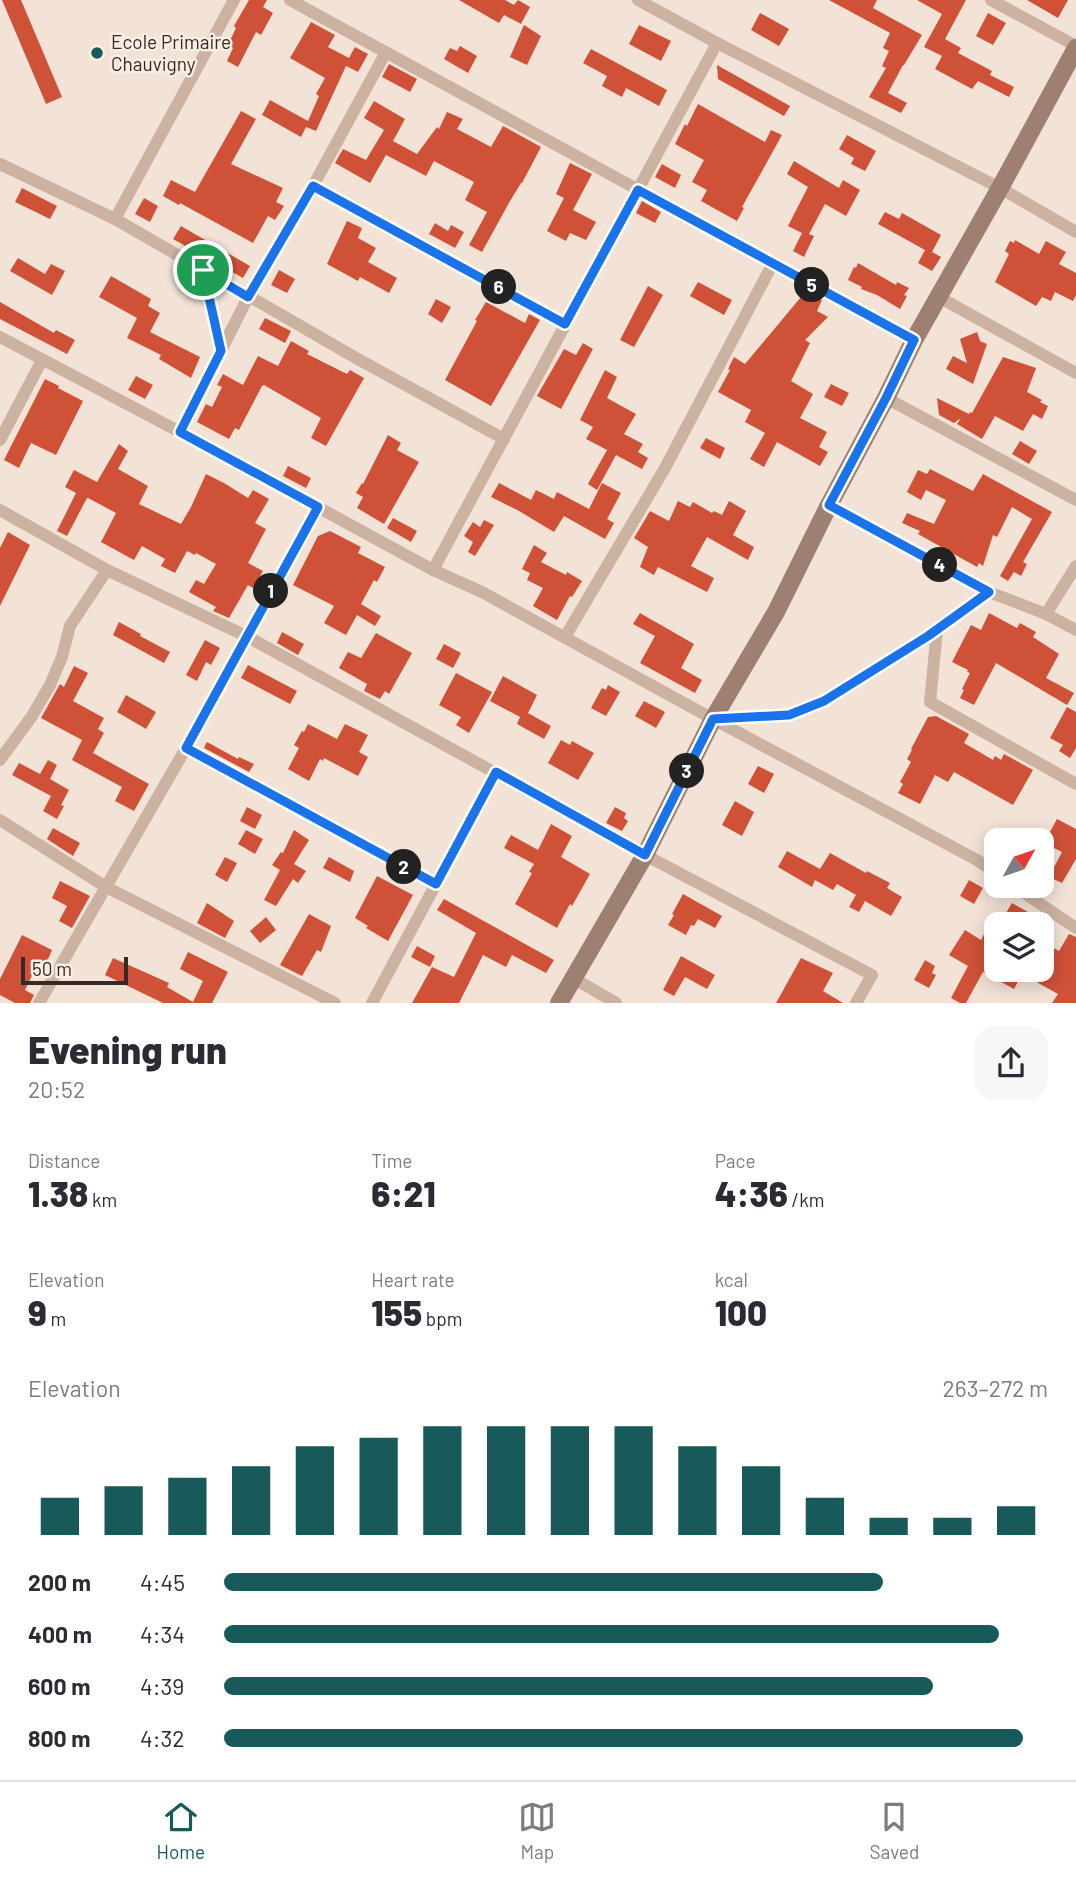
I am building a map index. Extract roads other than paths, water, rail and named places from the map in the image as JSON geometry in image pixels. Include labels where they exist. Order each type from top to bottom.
[{"type":"street","points":[[115,219],[234,0]]},
{"type":"street","points":[[290,0],[914,340]]},
{"type":"street","points":[[638,0],[1000,187],[1076,232]]},
{"type":"street","points":[[559,1003],[645,855],[713,719],[776,612],[937,296],[1076,47],[990,0]]},
{"type":"street","points":[[433,570],[717,43]]},
{"type":"street","points":[[180,432],[248,297],[313,186],[386,52]]},
{"type":"street","points":[[0,164],[115,219],[248,297],[504,439]]},
{"type":"street","points":[[313,186],[565,324]]},
{"type":"street","points":[[565,637],[665,468],[774,263]]},
{"type":"street","points":[[203,270],[221,351]]},
{"type":"street","points":[[937,296],[1076,373]]},
{"type":"street","points":[[0,337],[433,570],[482,592],[984,865]]},
{"type":"street","points":[[0,440],[42,360]]},
{"type":"street","points":[[886,398],[1076,500]]},
{"type":"street","points":[[829,505],[989,592],[1046,614],[1076,630]]},
{"type":"street","points":[[39,1003],[186,748],[318,507]]},
{"type":"street","points":[[0,510],[107,570],[246,636],[645,855],[872,975],[856,1003]]},
{"type":"street","points":[[1046,614],[1076,566]]},
{"type":"street","points":[[0,760],[32,716],[50,685],[62,657],[70,626],[107,570]]},
{"type":"street","points":[[713,719],[789,715],[824,701],[937,630],[989,592]]},
{"type":"street","points":[[937,630],[930,702],[1076,784]]},
{"type":"street","points":[[186,748],[436,884]]},
{"type":"street","points":[[372,1003],[496,772]]},
{"type":"street","points":[[0,820],[106,887],[335,1003]]},
{"type":"street","points":[[1032,898],[1076,928]]},
{"type":"street","points":[[573,978],[616,1003]]},
{"type":"place","name":"Ecole Primaire Chauvigny","points":[[97,53]]}]
